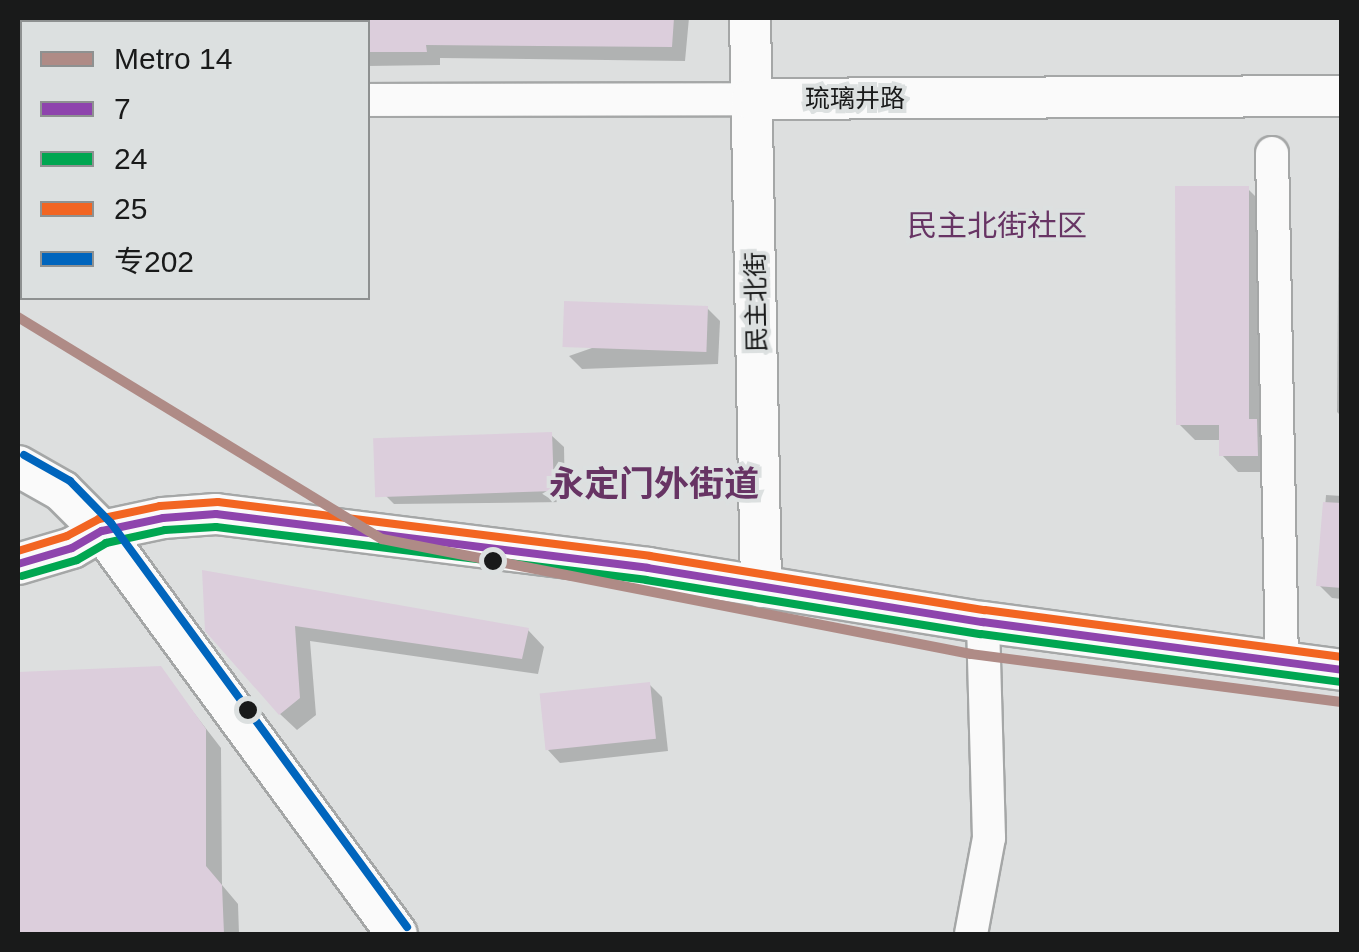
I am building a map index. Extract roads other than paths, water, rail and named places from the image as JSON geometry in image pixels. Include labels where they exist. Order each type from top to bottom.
[{"type":"street","name":"民主北街","points":[[750,18],[760,587]]},
{"type":"street","name":"琉璃井路","points":[[370,100],[1342,96]]},
{"type":"street","points":[[1272,152],[1282,664]]},
{"type":"street","points":[[18,466],[62,490],[102,531],[397,934]]},
{"type":"street","points":[[18,564],[72,548],[102,531],[163,518],[216,514],[535,552],[983,622],[1342,670]]},
{"type":"street","points":[[971,934],[989,838],[983,622]]},
{"type":"metro line","name":"14","points":[[18,317],[382,539],[971,654],[1342,702]]},
{"type":"district","name":"民主北街社区","points":[[997,226]]},
{"type":"district","name":"永定门外街道","points":[[654,484]]}]
